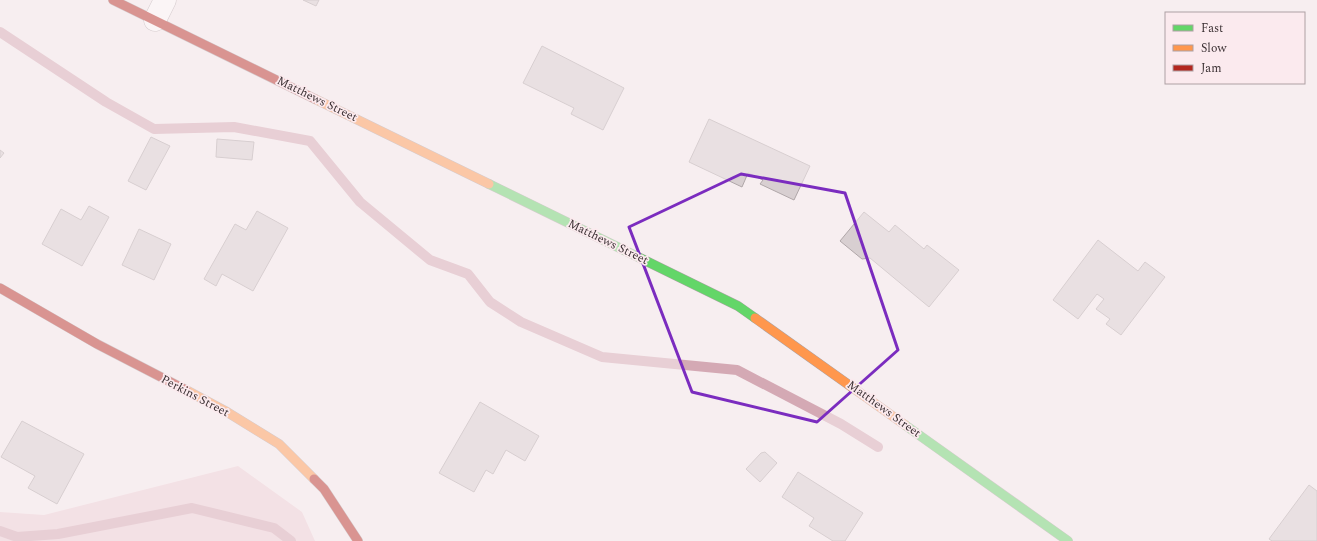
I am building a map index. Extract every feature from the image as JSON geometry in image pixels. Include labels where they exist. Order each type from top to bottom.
[{"type":"street","name":"Matthews Street","points":[[113,0],[738,306],[1068,541]]},
{"type":"street","points":[[155,20],[165,0]]},
{"type":"street","name":"Perkins Street","points":[[0,288],[97,344],[227,412],[279,444],[324,489],[358,541]]},
{"type":"highlighted area","points":[[741,174],[845,193],[898,350],[817,422],[692,392],[629,227]]},
{"type":"shaded area","points":[[238,466],[302,512],[315,541],[0,541],[0,512],[44,515]]},
{"type":"building","points":[[303,0],[319,0],[316,6]]},
{"type":"building","points":[[542,46],[624,88],[603,130],[571,114],[574,108],[523,83]]},
{"type":"building","points":[[709,119],[810,166],[794,200],[760,184],[763,180],[748,173],[742,187],[689,162]]},
{"type":"building","points":[[151,137],[170,146],[146,190],[128,181]]},
{"type":"building","points":[[217,139],[254,142],[252,160],[216,157]]},
{"type":"building","points":[[0,150],[4,153],[0,158]]},
{"type":"building","points":[[89,206],[109,217],[82,266],[42,244],[61,209],[81,220]]},
{"type":"building","points":[[257,211],[288,228],[253,291],[222,274],[216,286],[204,279],[235,224],[246,230]]},
{"type":"building","points":[[864,212],[889,232],[895,225],[924,249],[927,245],[959,270],[929,307],[870,258],[862,259],[840,241]]},
{"type":"building","points":[[139,229],[171,244],[154,280],[122,265]]},
{"type":"building","points":[[1098,240],[1138,271],[1145,262],[1165,277],[1121,335],[1106,324],[1110,319],[1096,309],[1104,299],[1097,294],[1078,319],[1053,300]]},
{"type":"building","points":[[480,402],[539,436],[525,461],[506,450],[493,474],[486,470],[474,492],[439,473]]},
{"type":"building","points":[[22,421],[84,454],[57,504],[28,488],[35,476],[1,457]]},
{"type":"building","points":[[765,452],[777,463],[760,482],[746,469],[761,453]]},
{"type":"building","points":[[798,472],[863,513],[845,541],[833,541],[809,526],[814,518],[782,497]]},
{"type":"building","points":[[1309,485],[1317,491],[1317,541],[1272,541],[1269,539]]},
{"type":"waterway","points":[[0,32],[106,102],[154,129],[234,127],[310,141],[360,202],[430,260],[468,274],[490,302],[521,322],[602,357],[737,370],[841,424],[878,447]]},
{"type":"waterway","points":[[0,531],[17,537],[58,534],[192,508],[274,528],[291,541]]},
{"type":"traffic: fast","points":[[489,184],[738,306],[755,318]]},
{"type":"traffic: fast","points":[[905,425],[1068,541]]},
{"type":"traffic: slow","points":[[315,99],[489,184]]},
{"type":"traffic: slow","points":[[755,318],[905,425]]},
{"type":"traffic: slow","points":[[186,390],[227,412],[279,444],[314,479]]},
{"type":"traffic: jam","points":[[113,0],[315,99]]},
{"type":"traffic: jam","points":[[0,288],[97,344],[186,390]]},
{"type":"traffic: jam","points":[[314,479],[324,489],[358,541]]}]
